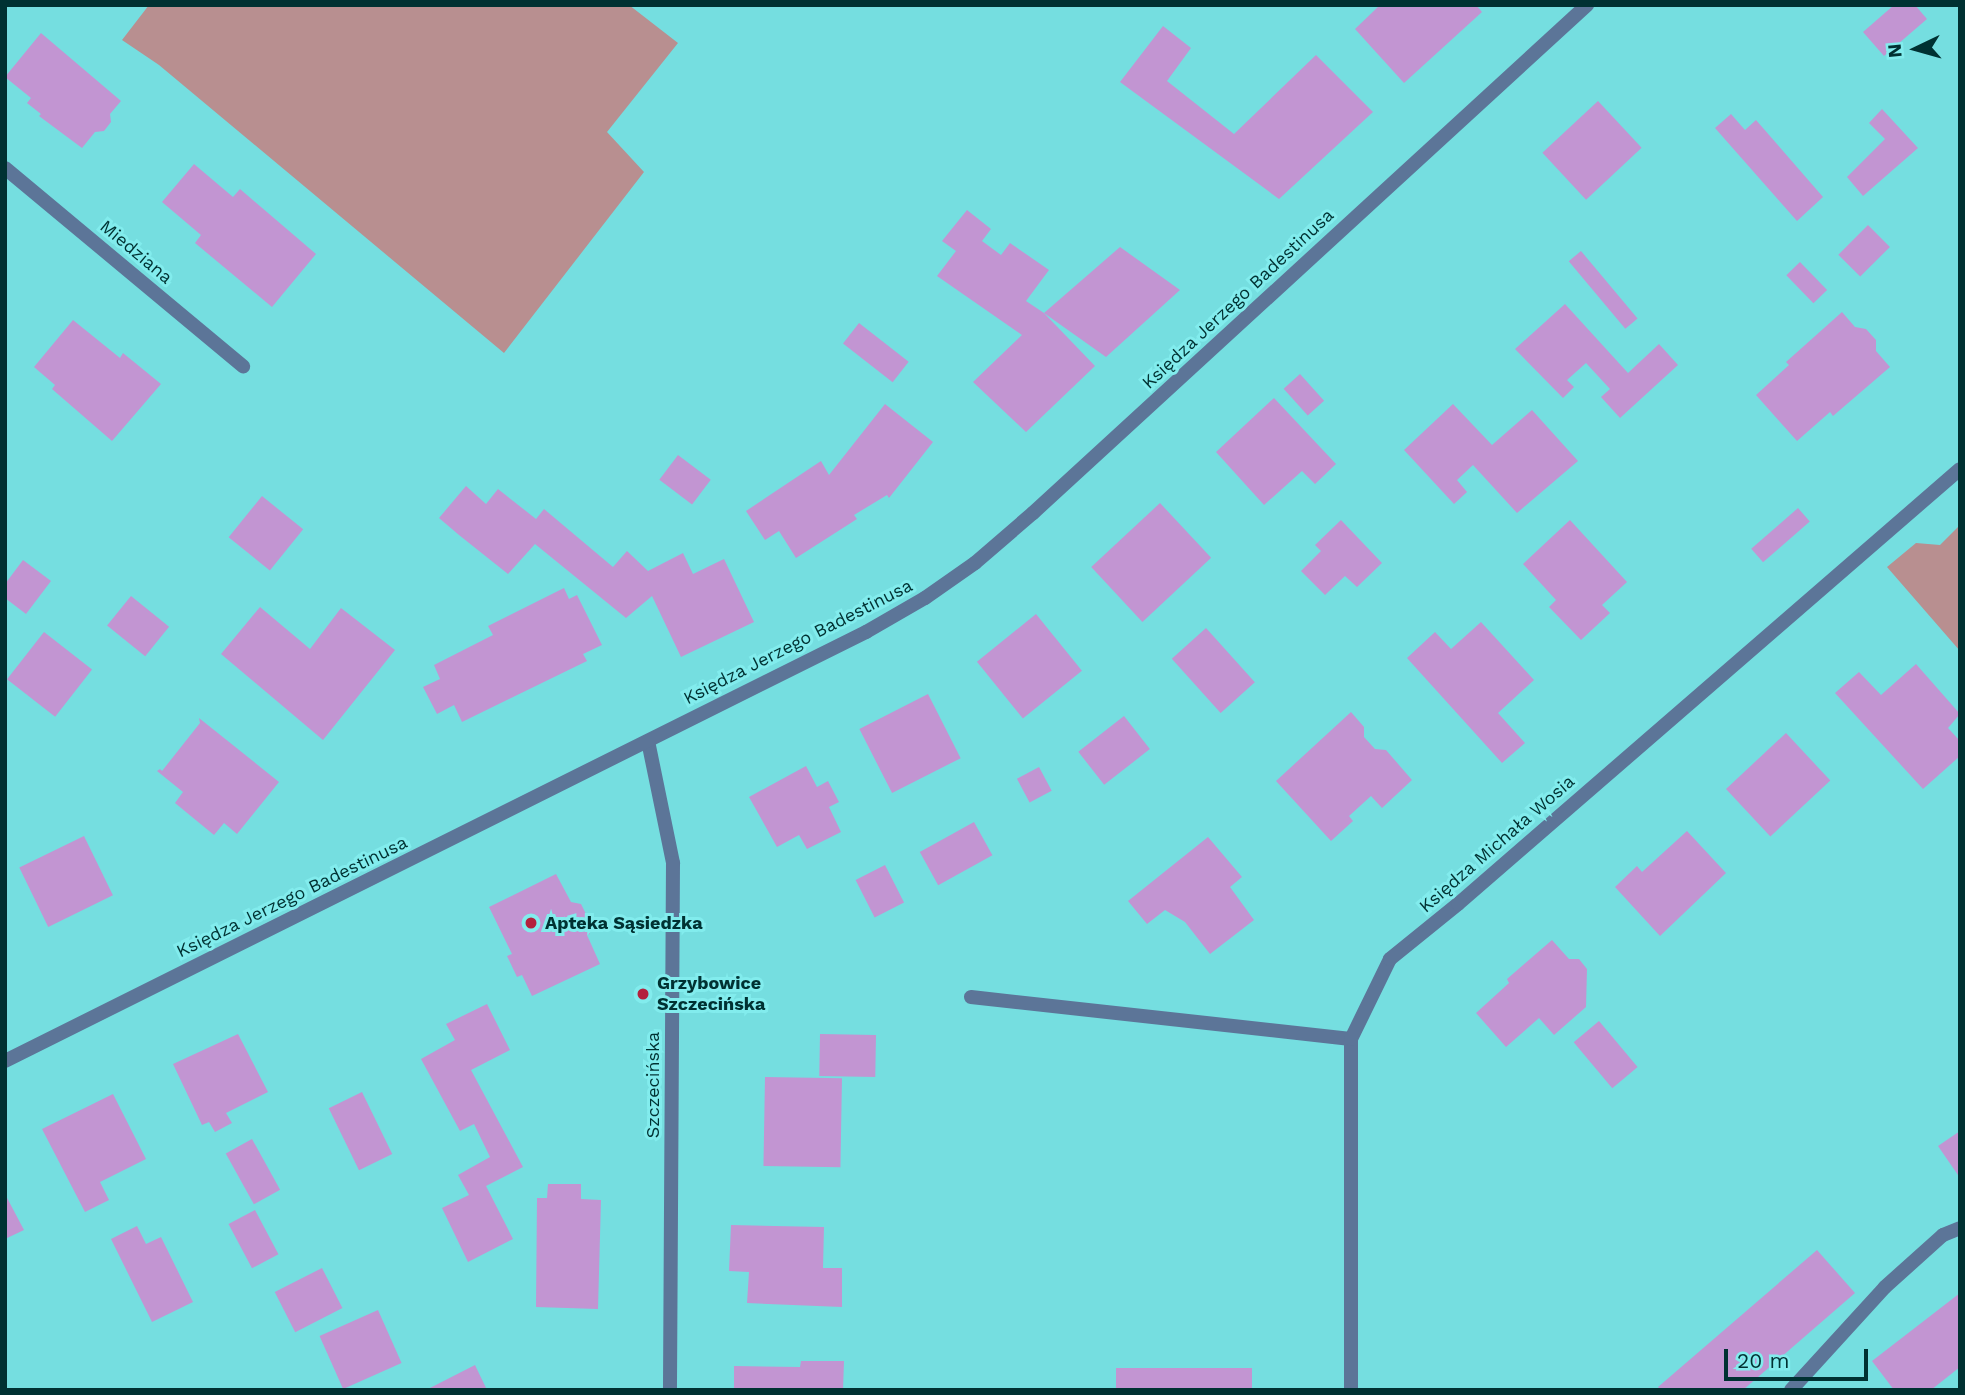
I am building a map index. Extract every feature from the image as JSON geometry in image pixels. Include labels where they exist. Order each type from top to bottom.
[{"type":"street","name":"Księdza Jerzego Badestinusa","points":[[5,1061],[866,632],[925,598],[975,563],[1587,5]]},
{"type":"street","name":"Miedziana","points":[[5,168],[243,366]]},
{"type":"street","name":"Księdza Michała Wosia","points":[[1351,1390],[1351,1039],[1390,959],[1458,904],[1960,469]]},
{"type":"street","name":"Szczecińska","points":[[648,741],[674,863],[670,1390]]},
{"type":"street","points":[[971,996],[1351,1039]]},
{"type":"street","points":[[1791,1390],[1885,1287],[1943,1235],[1960,1228]]},
{"type":"shaded area","points":[[149,5],[629,5],[678,43],[607,132],[644,172],[504,353],[159,65],[122,40]]},
{"type":"shaded area","points":[[1960,525],[1960,651],[1887,567],[1916,543],[1940,545]]},
{"type":"building","points":[[1380,5],[1476,5],[1482,12],[1404,83],[1355,29]]},
{"type":"building","points":[[1894,5],[1915,5],[1927,19],[1884,56],[1863,32]]},
{"type":"building","points":[[1163,26],[1191,48],[1167,81],[1234,134],[1316,55],[1373,112],[1279,199],[1120,82]]},
{"type":"building","points":[[41,33],[121,101],[110,114],[111,122],[104,131],[95,132],[82,148],[39,116],[41,114],[27,103],[31,98],[5,77]]},
{"type":"building","points":[[1598,101],[1642,148],[1586,200],[1542,153]]},
{"type":"building","points":[[1882,109],[1918,148],[1863,196],[1847,177],[1885,139],[1869,123]]},
{"type":"building","points":[[1731,114],[1745,130],[1756,120],[1823,197],[1797,221],[1715,128]]},
{"type":"building","points":[[194,164],[233,197],[240,189],[316,254],[272,307],[195,243],[201,235],[162,202]]},
{"type":"building","points":[[967,210],[991,229],[982,241],[1001,255],[1010,243],[1049,270],[1026,301],[1044,313],[1095,366],[1026,432],[973,382],[1022,335],[937,276],[956,251],[942,241]]},
{"type":"building","points":[[1868,225],[1890,247],[1860,277],[1838,255]]},
{"type":"building","points":[[1120,247],[1180,290],[1106,357],[1044,313]]},
{"type":"building","points":[[1581,251],[1638,318],[1625,329],[1569,261]]},
{"type":"building","points":[[1800,262],[1827,290],[1813,303],[1786,275]]},
{"type":"building","points":[[1565,304],[1628,373],[1659,344],[1678,365],[1620,418],[1601,397],[1610,389],[1586,363],[1567,380],[1574,387],[1563,398],[1515,349]]},
{"type":"building","points":[[1842,312],[1855,327],[1866,329],[1876,340],[1876,351],[1890,367],[1833,416],[1830,412],[1797,441],[1756,395],[1789,365],[1786,362]]},
{"type":"building","points":[[73,320],[120,358],[123,353],[161,384],[112,441],[52,389],[55,385],[34,367]]},
{"type":"building","points":[[859,323],[909,362],[893,382],[843,343]]},
{"type":"building","points":[[1300,374],[1324,401],[1308,415],[1284,389]]},
{"type":"building","points":[[1274,398],[1336,464],[1315,484],[1302,471],[1264,505],[1216,452]]},
{"type":"building","points":[[885,404],[933,442],[889,498],[887,495],[854,515],[857,519],[796,558],[779,531],[765,540],[746,511],[821,461],[829,475]]},
{"type":"building","points":[[1453,404],[1492,445],[1532,410],[1578,461],[1517,513],[1473,465],[1457,480],[1467,492],[1454,504],[1404,450]]},
{"type":"building","points":[[678,455],[711,480],[692,504],[659,480]]},
{"type":"building","points":[[466,486],[486,504],[498,489],[536,519],[544,509],[613,567],[627,551],[648,571],[683,553],[693,574],[724,559],[754,622],[681,657],[652,596],[626,618],[535,544],[508,574],[439,518]]},
{"type":"building","points":[[262,496],[303,529],[270,571],[229,537]]},
{"type":"building","points":[[1160,503],[1211,558],[1142,622],[1091,567]]},
{"type":"building","points":[[1798,508],[1810,522],[1763,562],[1751,549]]},
{"type":"building","points":[[1341,520],[1382,563],[1357,587],[1345,576],[1325,595],[1301,571],[1321,551],[1315,545]]},
{"type":"building","points":[[1570,520],[1627,582],[1602,605],[1610,613],[1581,640],[1549,607],[1556,600],[1523,564]]},
{"type":"building","points":[[23,560],[51,581],[26,614],[5,598],[5,584]]},
{"type":"building","points":[[564,588],[569,599],[577,595],[602,645],[583,654],[587,661],[462,722],[454,705],[437,714],[423,687],[440,679],[434,665],[493,635],[488,626]]},
{"type":"building","points":[[131,596],[169,627],[145,656],[107,626]]},
{"type":"building","points":[[260,607],[310,649],[341,608],[395,650],[323,740],[221,654]]},
{"type":"building","points":[[1036,614],[1082,671],[1023,719],[977,662]]},
{"type":"building","points":[[1481,622],[1534,680],[1498,713],[1525,743],[1502,763],[1407,658],[1435,632],[1451,649]]},
{"type":"building","points":[[1206,628],[1255,682],[1221,713],[1172,659]]},
{"type":"building","points":[[44,632],[92,670],[55,717],[7,679]]},
{"type":"building","points":[[1916,664],[1960,714],[1948,728],[1960,741],[1960,756],[1923,789],[1835,693],[1859,672],[1881,695]]},
{"type":"building","points":[[928,694],[961,758],[892,793],[859,729]]},
{"type":"building","points":[[1351,712],[1364,727],[1364,737],[1375,749],[1386,750],[1412,780],[1382,808],[1371,796],[1349,816],[1353,821],[1331,841],[1276,781]]},
{"type":"building","points":[[1124,716],[1150,749],[1104,785],[1078,752]]},
{"type":"building","points":[[199,718],[279,782],[237,834],[224,823],[214,835],[175,803],[183,792],[157,771],[162,771],[200,723]]},
{"type":"building","points":[[1786,733],[1830,781],[1770,836],[1726,789]]},
{"type":"building","points":[[806,766],[817,787],[828,781],[839,802],[829,807],[841,832],[807,849],[799,835],[777,847],[749,797]]},
{"type":"building","points":[[1039,767],[1052,791],[1030,803],[1017,779]]},
{"type":"building","points":[[974,822],[992,855],[938,885],[920,852]]},
{"type":"building","points":[[1687,831],[1726,873],[1660,936],[1615,887],[1637,866],[1642,872]]},
{"type":"building","points":[[84,836],[113,895],[48,927],[19,868]]},
{"type":"building","points":[[1208,837],[1242,877],[1230,887],[1254,920],[1210,954],[1185,922],[1165,910],[1147,924],[1128,901]]},
{"type":"building","points":[[885,865],[904,902],[875,917],[856,880]]},
{"type":"building","points":[[556,874],[571,902],[581,904],[590,922],[590,934],[587,935],[600,964],[532,996],[522,975],[517,977],[507,956],[512,954],[489,907]]},
{"type":"building","points":[[1552,940],[1569,959],[1579,959],[1587,969],[1586,1007],[1554,1035],[1539,1018],[1506,1047],[1476,1013],[1509,983],[1507,979]]},
{"type":"building","points":[[487,1004],[510,1050],[471,1070],[523,1167],[486,1186],[513,1239],[468,1262],[442,1208],[469,1195],[458,1175],[490,1157],[474,1124],[460,1131],[421,1059],[455,1040],[446,1024]]},
{"type":"building","points":[[1599,1021],[1638,1067],[1612,1088],[1574,1042]]},
{"type":"building","points":[[238,1034],[268,1092],[226,1113],[232,1123],[215,1132],[209,1122],[202,1125],[173,1064]]},
{"type":"building","points":[[820,1034],[876,1035],[875,1077],[819,1076]]},
{"type":"building","points":[[765,1077],[842,1078],[840,1167],[763,1166]]},
{"type":"building","points":[[362,1092],[392,1154],[359,1170],[329,1108]]},
{"type":"building","points":[[113,1094],[146,1159],[100,1182],[109,1200],[85,1212],[42,1129]]},
{"type":"building","points":[[1960,1131],[1960,1178],[1938,1146]]},
{"type":"building","points":[[252,1139],[280,1190],[254,1204],[226,1154]]},
{"type":"building","points":[[548,1184],[581,1184],[581,1199],[601,1200],[598,1309],[536,1307],[537,1198],[547,1198]]},
{"type":"building","points":[[5,1194],[24,1230],[5,1239]]},
{"type":"building","points":[[255,1210],[278,1254],[252,1268],[229,1224]]},
{"type":"building","points":[[731,1225],[824,1227],[823,1268],[842,1268],[842,1307],[747,1303],[749,1272],[729,1271]]},
{"type":"building","points":[[137,1226],[146,1244],[161,1237],[193,1302],[152,1322],[111,1239]]},
{"type":"building","points":[[1817,1250],[1855,1293],[1743,1390],[1660,1390],[1658,1387]]},
{"type":"building","points":[[322,1268],[342,1308],[295,1332],[275,1292]]},
{"type":"building","points":[[1960,1293],[1960,1367],[1931,1390],[1894,1390],[1872,1361]]},
{"type":"building","points":[[378,1310],[402,1363],[343,1389],[320,1336]]},
{"type":"building","points":[[801,1361],[844,1361],[843,1390],[734,1390],[734,1366],[800,1367]]},
{"type":"building","points":[[475,1365],[487,1390],[426,1390]]},
{"type":"building","points":[[1116,1368],[1252,1368],[1252,1390],[1116,1390]]},
{"type":"place","name":"Apteka Sąsiedzka","points":[[531,923]]},
{"type":"place","name":"Grzybowice Szczecińska","points":[[643,994]]}]
